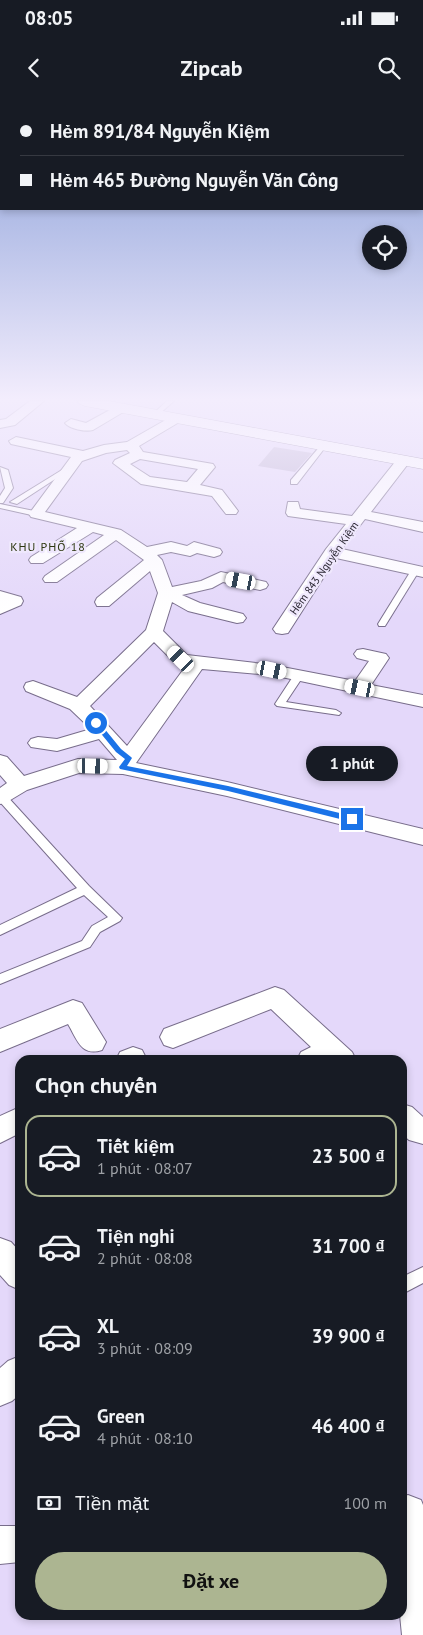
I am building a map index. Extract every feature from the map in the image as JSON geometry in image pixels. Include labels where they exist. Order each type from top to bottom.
[{"type":"street","points":[[67,473],[36,514],[116,533],[149,557],[166,593],[194,607],[237,618]]},
{"type":"street","points":[[134,473],[146,481],[190,486],[216,493],[231,511]]},
{"type":"street","points":[[190,486],[203,473]]},
{"type":"street","name":"Hẻm 843 Nguyễn Kiệm","points":[[282,629],[332,552],[394,473]]},
{"type":"street","points":[[293,505],[293,513],[359,518],[423,527]]},
{"type":"street","points":[[37,560],[90,527]]},
{"type":"street","points":[[51,579],[116,533]]},
{"type":"street","points":[[103,602],[149,557],[171,547],[190,551],[194,547],[214,552]]},
{"type":"street","points":[[332,552],[419,571]]},
{"type":"street","points":[[166,593],[206,585],[221,577],[260,585]]},
{"type":"street","points":[[78,707],[154,632],[166,593]]},
{"type":"street","points":[[0,596],[15,601],[0,610]]},
{"type":"street","points":[[154,632],[181,659],[197,663],[272,670],[423,701]]},
{"type":"street","points":[[360,688],[380,658],[363,654]]},
{"type":"street","points":[[126,763],[197,663]]},
{"type":"street","points":[[33,687],[68,700],[89,715],[126,763]]},
{"type":"street","points":[[38,744],[57,746],[103,732]]},
{"type":"street","points":[[0,762],[20,785]]},
{"type":"street","points":[[0,796],[20,785],[78,766],[126,763],[423,837]]},
{"type":"street","points":[[173,1037],[276,996],[327,1055]]},
{"type":"street","points":[[0,1041],[73,1010],[93,1042]]},
{"type":"street","points":[[0,1130],[15,1122]]},
{"type":"street","points":[[0,1389],[15,1377]]},
{"type":"street","points":[[409,1509],[421,1635]]},
{"type":"street","points":[[0,1545],[15,1544]]},
{"type":"lane","points":[[0,501],[9,488],[6,473]]},
{"type":"lane","points":[[14,502],[62,473]]},
{"type":"lane","points":[[294,482],[302,473]]},
{"type":"lane","points":[[3,506],[36,514]]},
{"type":"lane","points":[[382,624],[419,571]]},
{"type":"lane","points":[[299,675],[280,704],[336,714]]},
{"type":"lane","points":[[0,796],[85,889],[116,918],[96,929],[86,944],[0,979]]},
{"type":"lane","points":[[0,930],[85,889]]},
{"type":"lane","points":[[407,1283],[423,1274]]},
{"type":"district","name":"KHU PHỐ 18","points":[[48,546]]},
{"type":"route","points":[[96,723],[118,751],[129,758],[122,767],[228,789],[352,819]]}]
